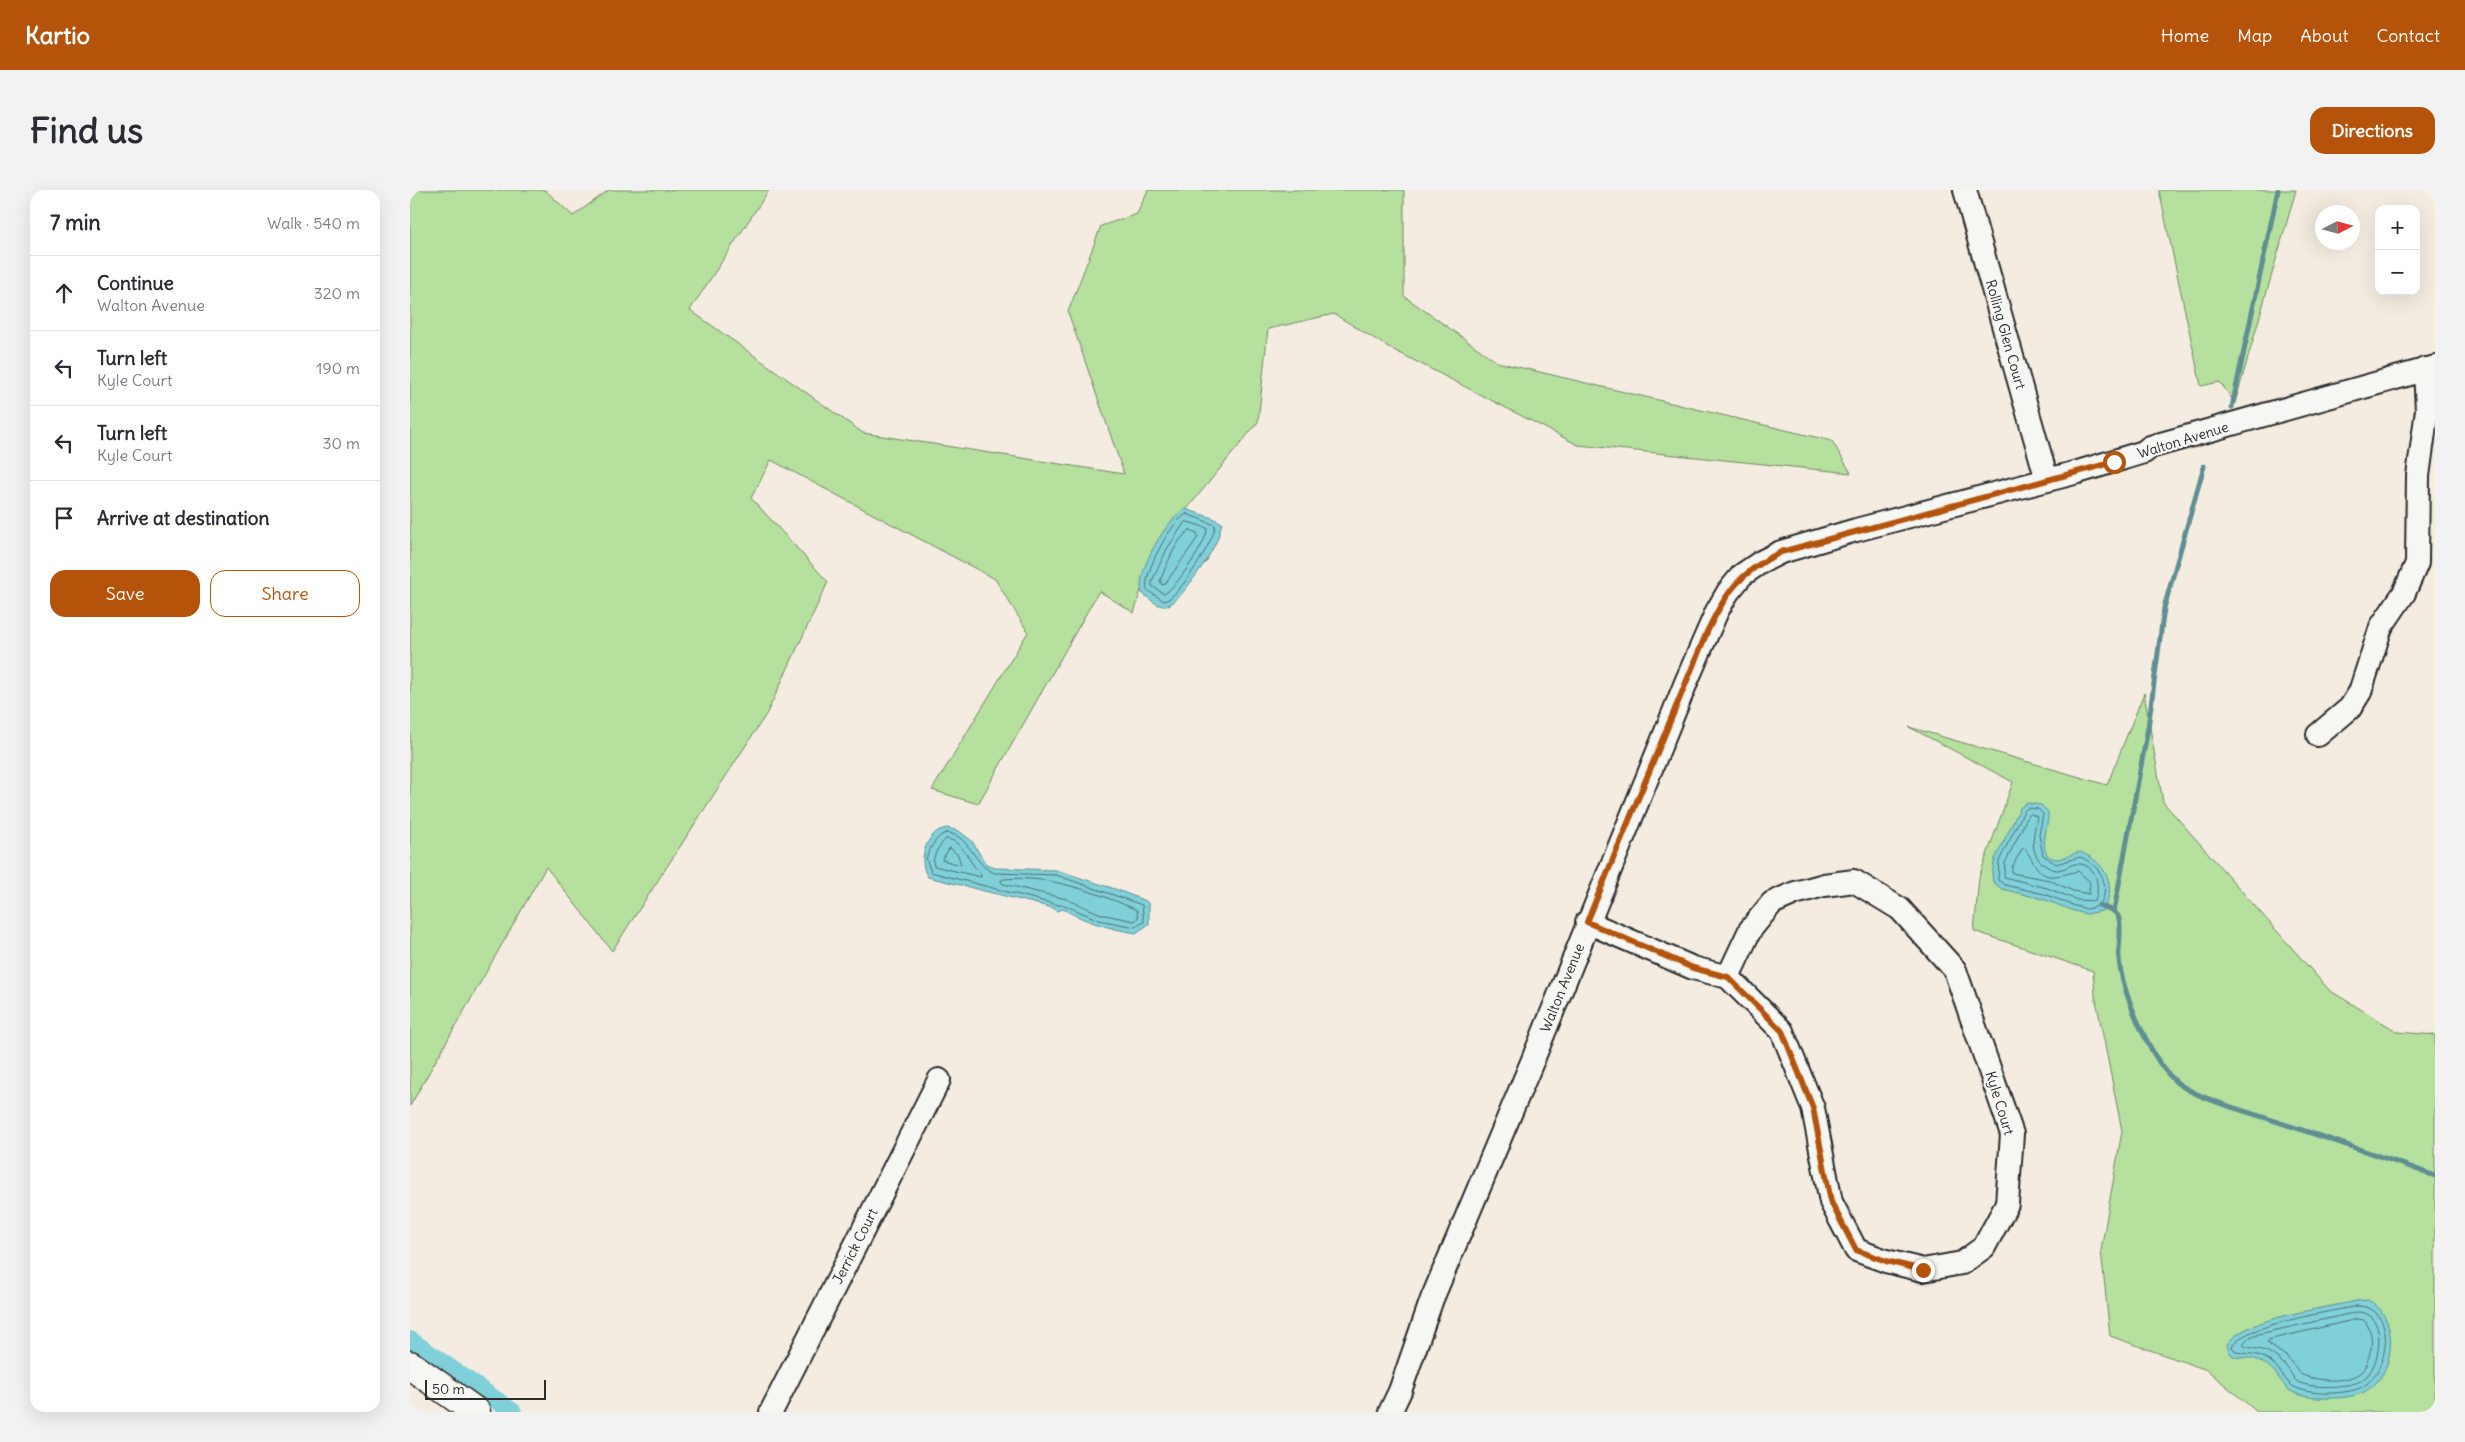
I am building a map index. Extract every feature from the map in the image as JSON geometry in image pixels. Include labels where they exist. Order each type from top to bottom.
[{"type":"main road","points":[[410,1365],[476,1412]]},
{"type":"street","name":"Rolling Glen Court","points":[[1965,190],[2047,480]]},
{"type":"street","name":"Walton Avenue","points":[[1390,1412],[1400,1391],[1432,1299],[1532,1062],[1587,922],[1707,632],[1728,592],[1742,575],[1760,562],[1781,552],[2114,462],[2168,442],[2430,368]]},
{"type":"street","points":[[2318,735],[2350,708],[2360,692],[2381,628],[2404,593],[2417,563],[2418,476],[2427,410],[2430,368]]},
{"type":"street","name":"Kyle Court","points":[[1854,881],[1900,908],[1955,970],[2012,1134],[2007,1204],[1984,1247],[1962,1263],[1923,1270],[1886,1261],[1856,1250],[1831,1202],[1813,1108],[1782,1031],[1728,977],[1750,930],[1772,903],[1795,893],[1824,884],[1854,881]]},
{"type":"street","points":[[1587,922],[1693,968],[1728,977]]},
{"type":"street","name":"Jerrick Court","points":[[771,1412],[939,1080]]},
{"type":"green space","points":[[410,190],[545,190],[573,216],[609,190],[769,190],[690,310],[863,433],[1124,474],[1068,312],[1101,226],[1137,214],[1148,190],[1404,190],[1404,296],[1497,362],[1832,441],[1851,473],[1578,445],[1390,348],[1334,314],[1268,329],[1258,422],[1187,509],[1208,559],[1169,606],[1141,590],[1134,613],[1099,591],[978,804],[932,790],[1028,632],[995,579],[771,460],[751,498],[828,582],[767,713],[612,951],[546,867],[410,1106]]},
{"type":"green space","points":[[2159,190],[2296,190],[2235,403],[2220,382],[2201,386]]},
{"type":"green space","points":[[2144,693],[2163,802],[2329,990],[2398,1032],[2435,1035],[2435,1412],[2257,1412],[2207,1370],[2110,1336],[2101,1250],[2122,1131],[2095,995],[2093,971],[1974,931],[1979,877],[2013,782],[1909,727],[2107,785]]},
{"type":"water","points":[[1185,509],[1222,523],[1213,548],[1194,578],[1178,597],[1166,606],[1163,606],[1153,602],[1142,593],[1143,573],[1161,535],[1177,515]]},
{"type":"water","points":[[2026,803],[2041,805],[2048,812],[2045,847],[2046,853],[2050,857],[2059,859],[2080,852],[2089,856],[2102,868],[2107,876],[2109,893],[2102,911],[2087,914],[2074,911],[2043,899],[2002,889],[1993,882],[1992,873],[1995,859],[2020,808]]},
{"type":"water","points":[[947,828],[959,831],[972,841],[985,863],[995,868],[1056,870],[1146,901],[1149,905],[1149,924],[1136,933],[1117,929],[1089,921],[1063,909],[1057,911],[1053,908],[928,877],[923,863],[926,847],[934,834]]},
{"type":"water","points":[[2368,1300],[2384,1316],[2389,1327],[2390,1351],[2383,1374],[2366,1391],[2348,1397],[2336,1398],[2298,1395],[2288,1389],[2264,1363],[2254,1359],[2234,1357],[2229,1352],[2227,1344],[2237,1335],[2267,1321],[2286,1315]]},
{"type":"waterway","points":[[2232,407],[2278,190]]},
{"type":"waterway","points":[[2114,911],[2148,728],[2164,608],[2204,466]]},
{"type":"waterway","points":[[2099,905],[2112,910],[2118,916],[2120,926],[2119,958],[2125,987],[2131,1004],[2154,1054],[2163,1068],[2180,1085],[2216,1102],[2372,1153],[2435,1176]]},
{"type":"waterway","points":[[410,1340],[513,1412]]},
{"type":"route","points":[[1923,1270],[1886,1261],[1856,1250],[1831,1202],[1813,1108],[1782,1031],[1728,977],[1693,968],[1587,922],[1633,815],[1707,632],[1728,592],[1742,575],[1760,562],[1781,552],[1863,528],[2114,462]]}]
